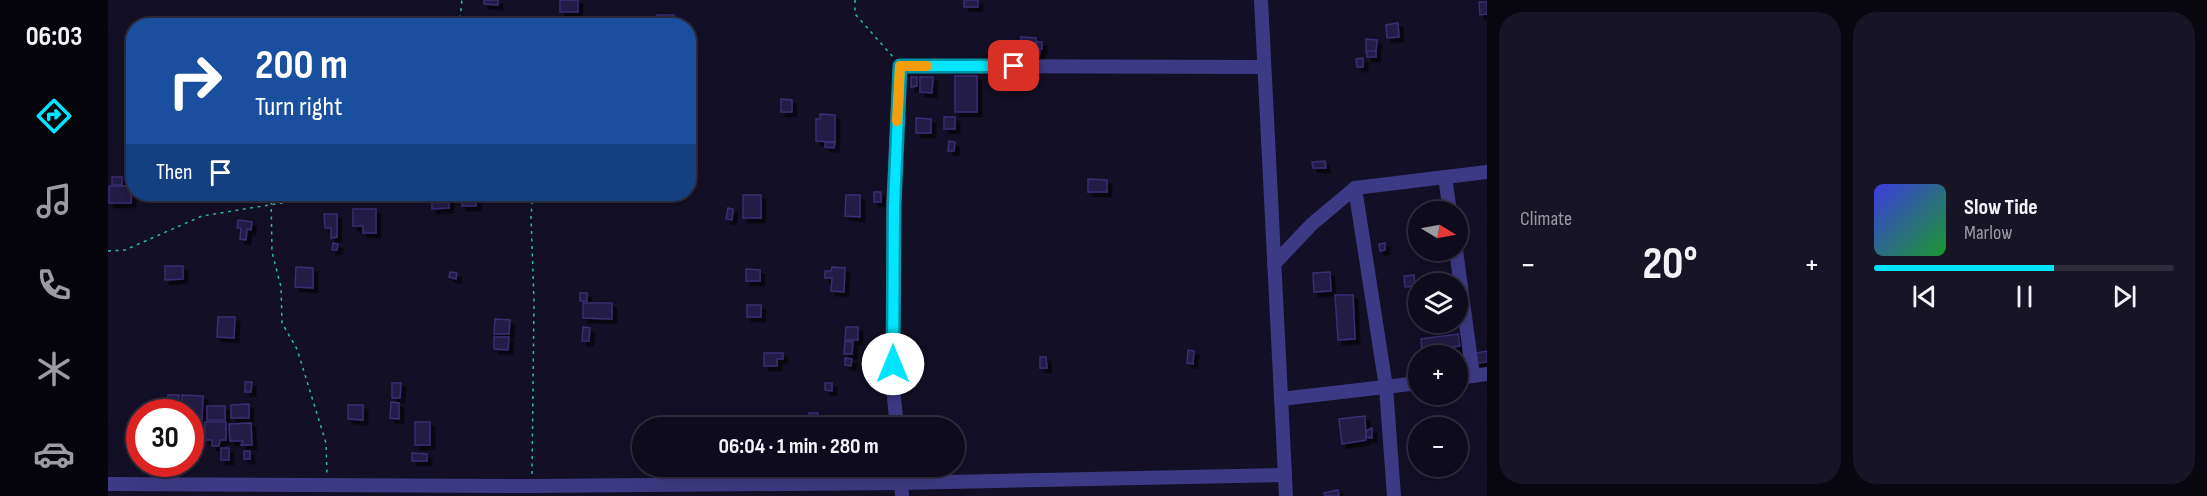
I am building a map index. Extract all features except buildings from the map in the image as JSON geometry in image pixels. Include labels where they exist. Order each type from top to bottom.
[{"type":"street","points":[[1260,0],[1286,496]]},
{"type":"street","points":[[896,417],[893,387],[893,217],[900,66],[1264,67]]},
{"type":"street","points":[[1274,264],[1312,224],[1355,188],[1487,172]]},
{"type":"street","points":[[1445,177],[1448,201]]},
{"type":"street","points":[[1355,188],[1386,387],[1395,496]]},
{"type":"street","points":[[1457,261],[1480,375]]},
{"type":"street","points":[[1281,399],[1408,384]]},
{"type":"street","points":[[108,484],[328,485],[532,491],[902,490],[1285,476]]},
{"type":"path","points":[[460,18],[462,0]]},
{"type":"path","points":[[855,0],[855,14],[900,66]]},
{"type":"path","points":[[271,201],[272,252],[281,287],[282,323],[297,349],[326,443],[328,485]]},
{"type":"path","points":[[108,251],[126,250],[202,216],[290,201]]},
{"type":"path","points":[[532,201],[534,302],[532,491]]},
{"type":"slow traffic","points":[[897,121],[900,66],[927,66]]},
{"type":"route","points":[[893,364],[894,206],[900,66],[1014,66]]}]
